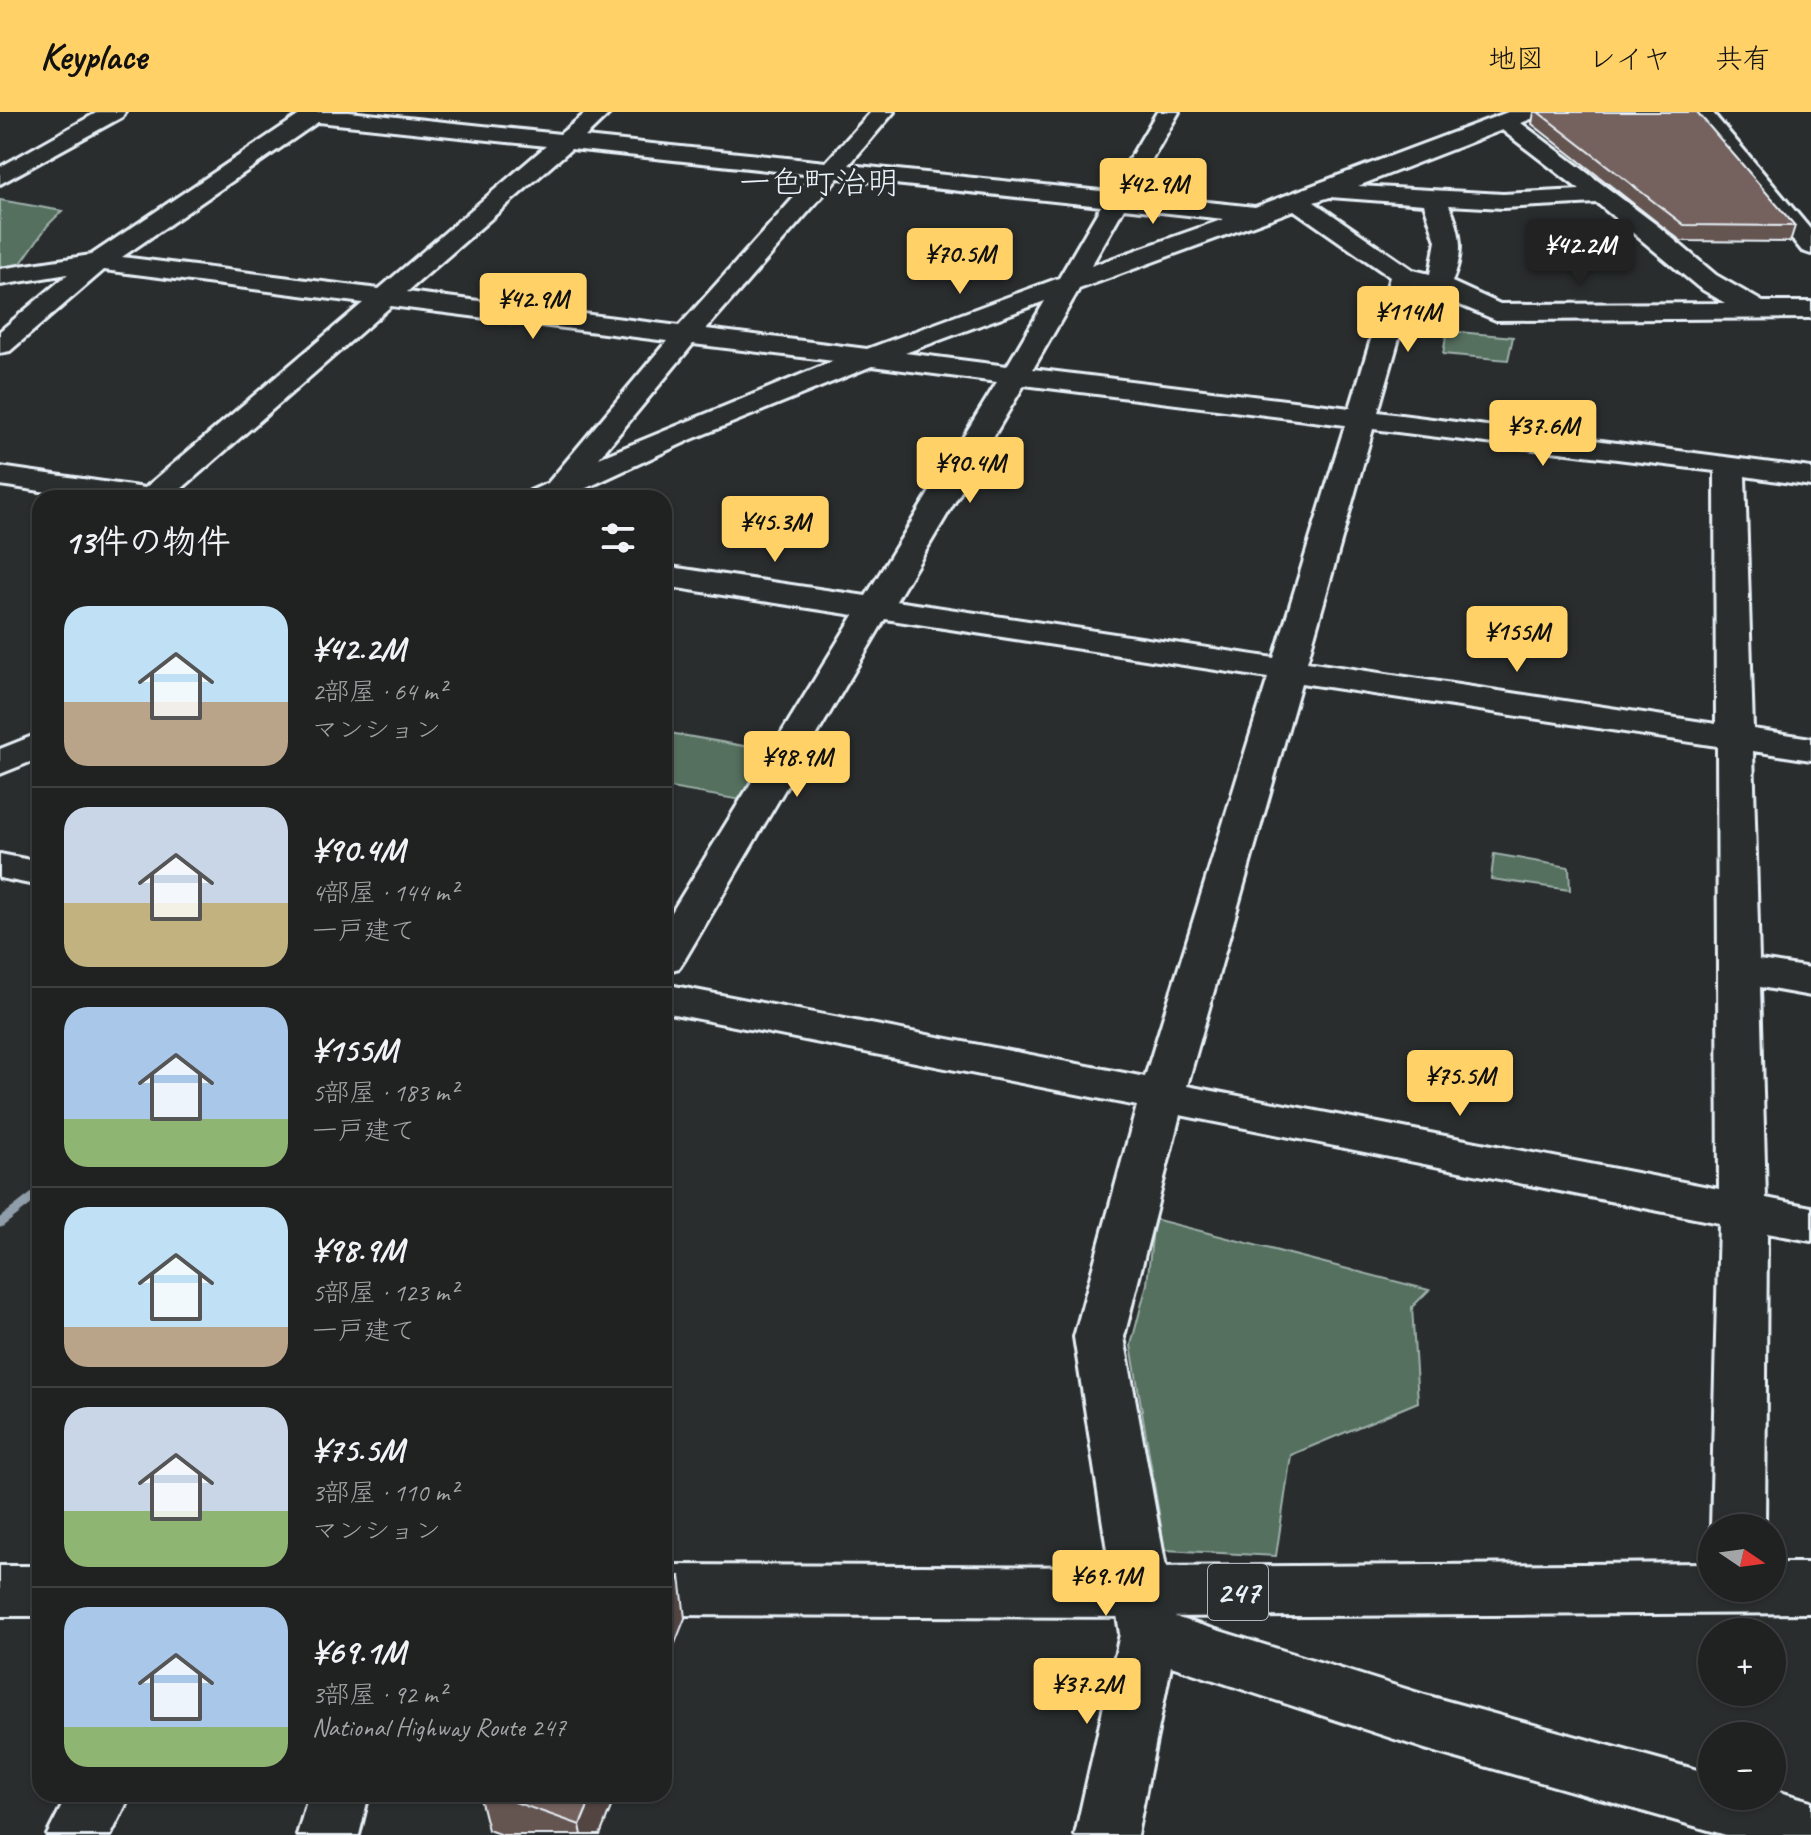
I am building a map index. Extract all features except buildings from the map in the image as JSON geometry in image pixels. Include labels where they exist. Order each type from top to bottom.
[{"type":"highway","name":"247","points":[[1786,1588],[1811,1588]]},
{"type":"highway","name":"247","points":[[672,1590],[1146,1613],[1698,1590]]},
{"type":"highway","points":[[0,1591],[32,1591]]},
{"type":"street","points":[[0,177],[114,112]]},
{"type":"street","points":[[161,490],[600,112]]},
{"type":"street","points":[[552,490],[883,112]]},
{"type":"street","points":[[672,946],[877,608],[1168,112]]},
{"type":"street","points":[[1700,112],[1811,246]]},
{"type":"street","points":[[0,345],[98,262],[314,115],[1257,215]]},
{"type":"street","points":[[558,490],[736,408],[1067,283],[1298,202],[1510,116],[1601,196],[1707,281],[1757,310]]},
{"type":"street","points":[[1325,191],[1503,201],[1601,196]]},
{"type":"street","points":[[1433,198],[1450,231],[1450,259],[1438,285]]},
{"type":"street","points":[[1298,202],[1404,275],[1438,285],[1496,312],[1811,310]]},
{"type":"street","points":[[0,277],[98,262],[1016,374],[1730,464],[1811,477]]},
{"type":"street","points":[[1106,1835],[1146,1613],[1099,1337],[1162,1096],[1404,275]]},
{"type":"street","points":[[1730,464],[1743,1211],[1738,1514]]},
{"type":"street","points":[[0,476],[97,490]]},
{"type":"street","points":[[672,577],[1811,749]]},
{"type":"street","points":[[0,763],[32,748]]},
{"type":"street","points":[[0,866],[32,872]]},
{"type":"street","points":[[1739,970],[1811,982]]},
{"type":"street","points":[[672,1000],[1811,1224]]},
{"type":"street","points":[[1146,1613],[1425,1722],[1811,1830]]},
{"type":"street","points":[[78,1835],[97,1802]]},
{"type":"street","points":[[328,1835],[337,1802]]},
{"type":"green space","points":[[0,200],[62,211],[48,225],[19,266],[0,271]]},
{"type":"green space","points":[[1447,331],[1513,337],[1508,360],[1443,354]]},
{"type":"green space","points":[[672,733],[778,752],[747,801],[672,788]]},
{"type":"green space","points":[[1494,854],[1569,867],[1570,890],[1491,879]]},
{"type":"green space","points":[[1154,1219],[1429,1290],[1412,1307],[1418,1402],[1291,1455],[1276,1556],[1165,1550],[1131,1345],[1147,1284]]},
{"type":"waterway","points":[[0,1223],[32,1198]]},
{"type":"district","name":"一色町治明","points":[[819,182]]}]
